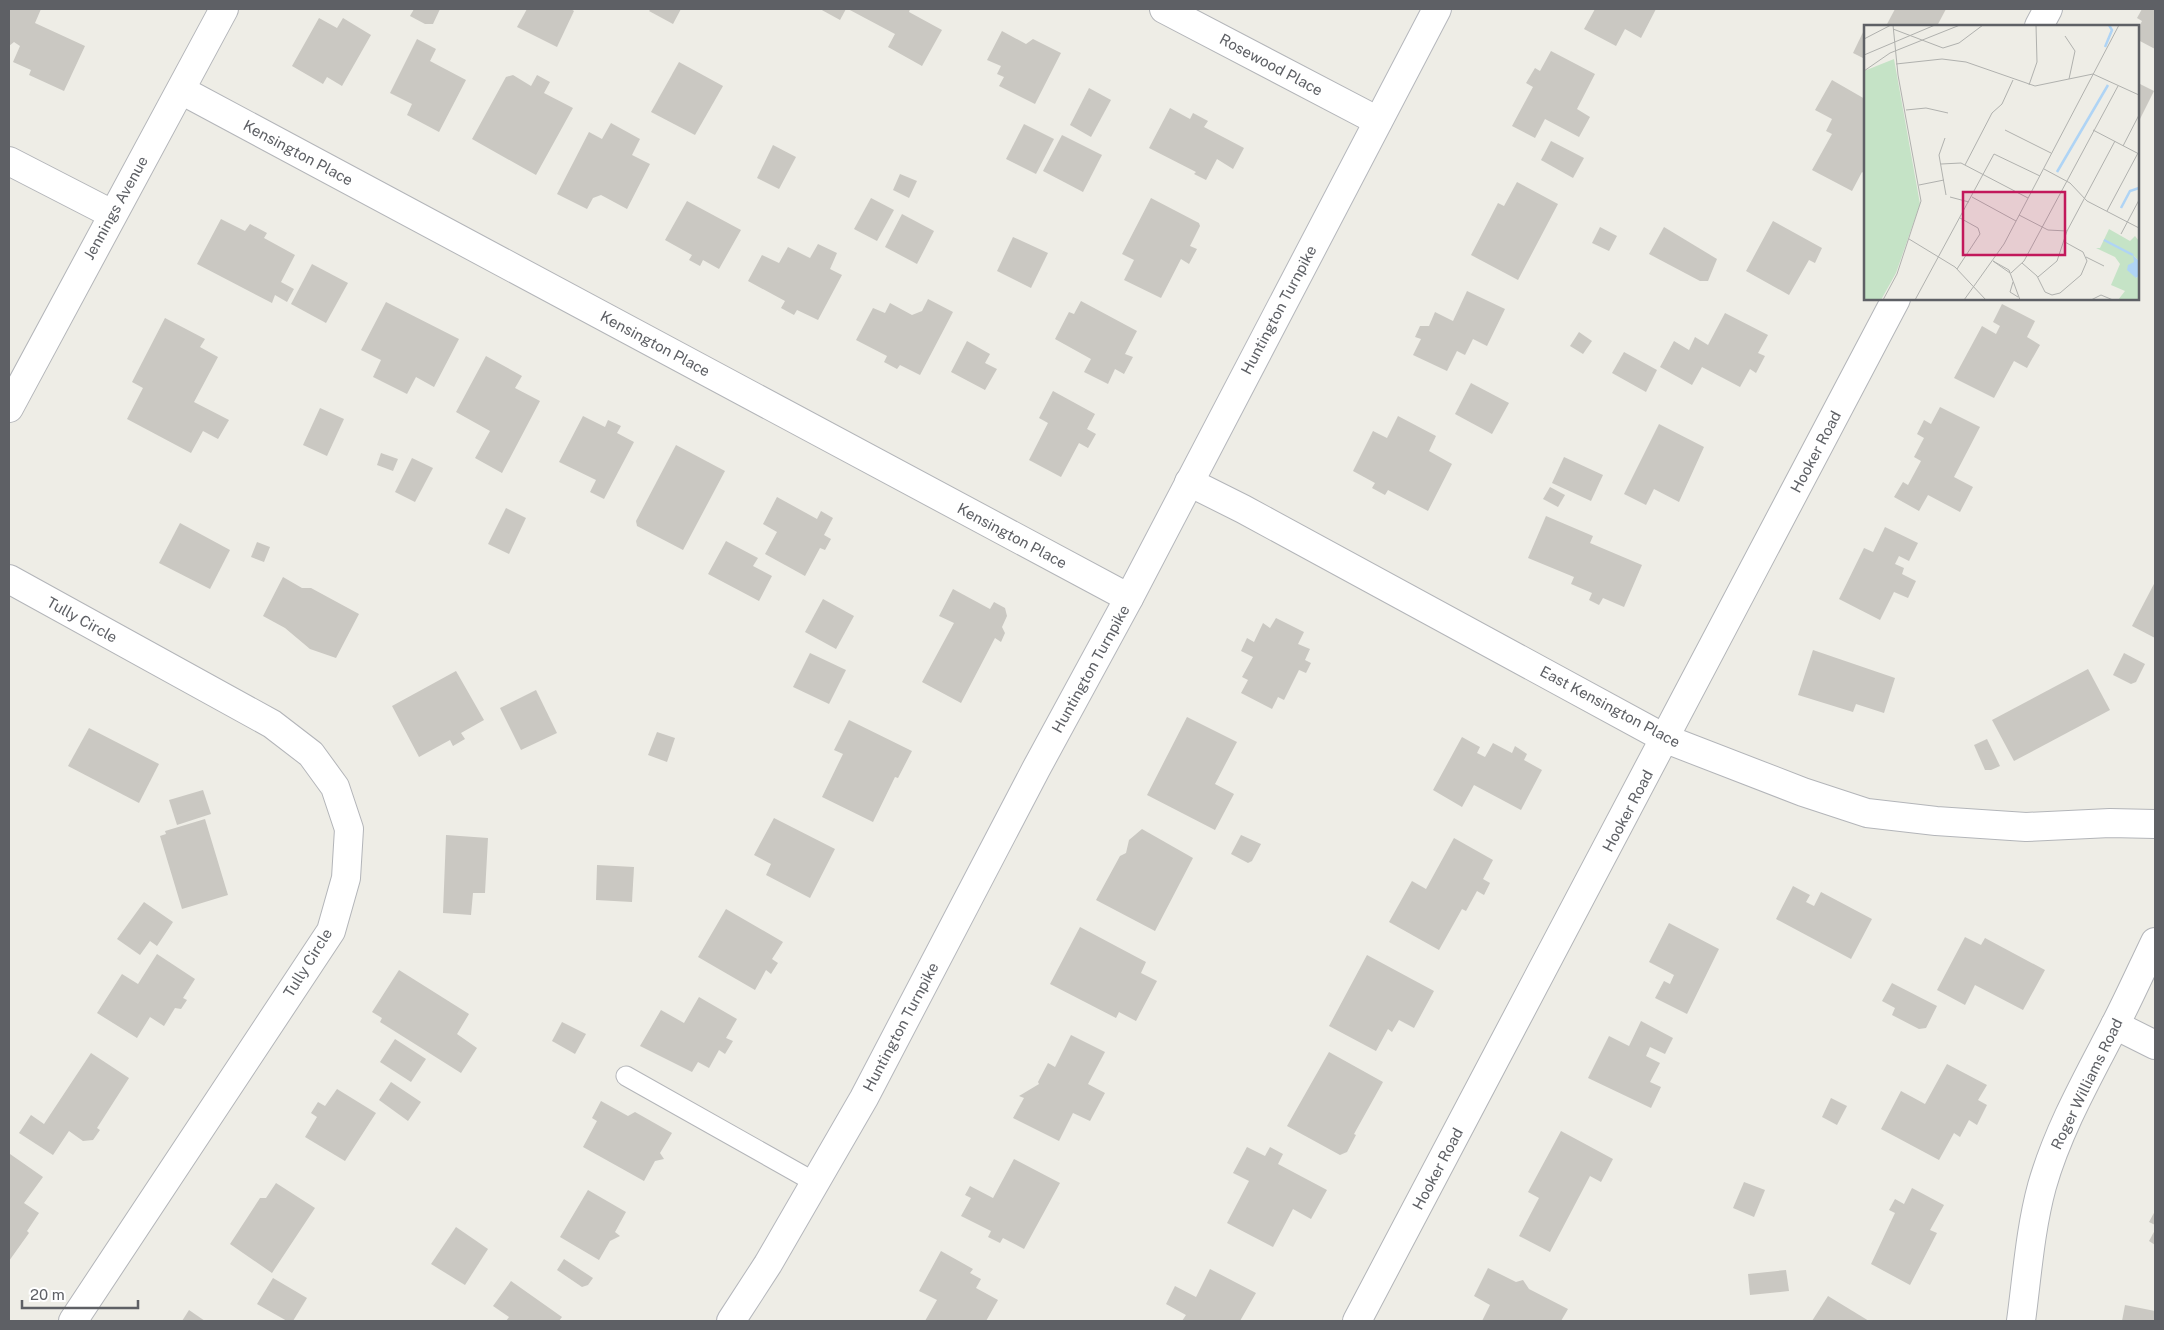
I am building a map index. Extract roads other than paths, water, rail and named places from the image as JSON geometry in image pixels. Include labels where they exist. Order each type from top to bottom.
[{"type":"street","name":"Jennings Avenue","points":[[9,408],[224,9]]},
{"type":"street","name":"Rosewood Place","points":[[1164,9],[1378,121]]},
{"type":"street","name":"Huntington Turnpike","points":[[731,1321],[768,1264],[864,1098],[1036,769],[1129,598],[1437,9]]},
{"type":"street","points":[[2040,25],[2048,9]]},
{"type":"street","name":"Kensington Place","points":[[181,90],[1129,598]]},
{"type":"street","points":[[9,161],[112,214]]},
{"type":"street","name":"Hooker Road","points":[[1358,1321],[1895,300]]},
{"type":"street","name":"East Kensington Place","points":[[1189,482],[1244,509],[1666,739],[1804,792],[1867,813],[1936,821],[2026,827],[2110,823],[2155,824]]},
{"type":"street","name":"Tully Circle","points":[[9,579],[272,724],[311,754],[335,786],[349,829],[346,878],[331,931],[73,1321]]},
{"type":"street","name":"Roger Williams Road","points":[[2021,1321],[2042,1187],[2055,1148],[2079,1093],[2115,1025],[2155,942]]},
{"type":"street","points":[[2115,1025],[2155,1045]]},
{"type":"lane","points":[[626,1076],[816,1183]]}]
